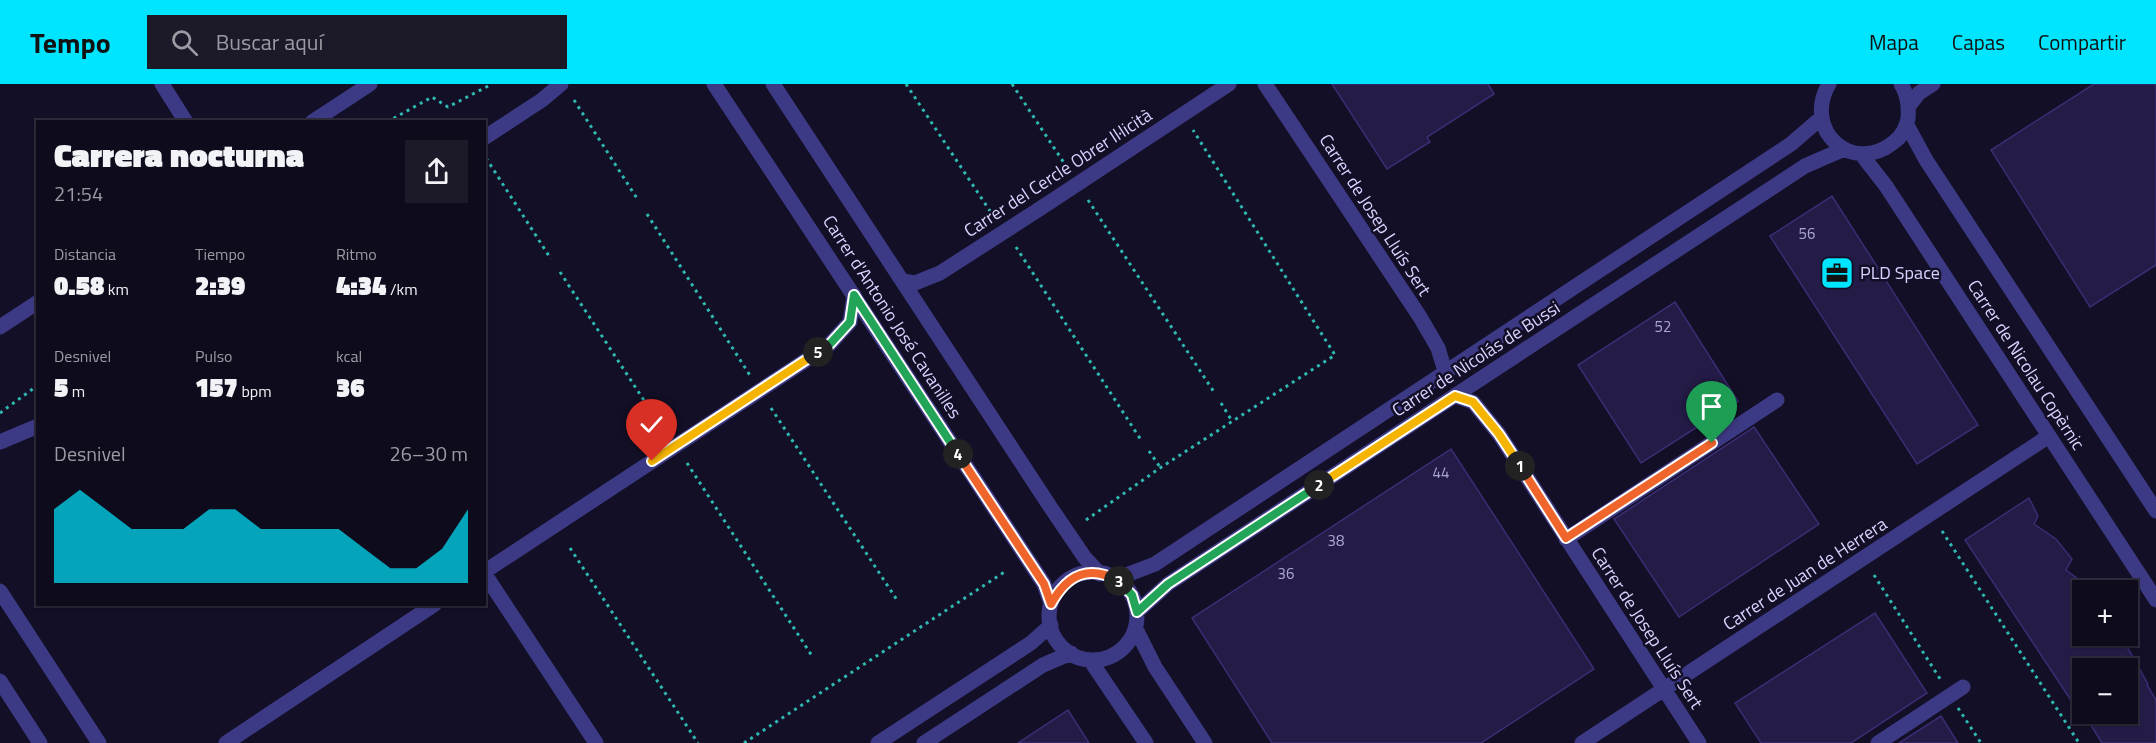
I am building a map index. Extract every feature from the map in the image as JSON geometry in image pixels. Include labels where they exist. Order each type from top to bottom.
[{"type":"street","points":[[162,84],[185,120]]},
{"type":"street","points":[[315,120],[370,84]]},
{"type":"street","points":[[486,137],[542,100],[561,84]]},
{"type":"street","name":"Carrer d'Antonio José Cavanilles","points":[[714,84],[1044,584],[1051,604]]},
{"type":"street","name":"Carrer d'Antonio José Cavanilles","points":[[773,84],[1056,517],[1085,558],[1100,574]]},
{"type":"street","name":"Carrer del Cercle Obrer Il·licità","points":[[903,281],[915,283],[940,273],[1229,84]]},
{"type":"street","name":"Carrer de Josep Lluís Sert","points":[[1265,84],[1420,317],[1438,348],[1445,371]]},
{"type":"street","points":[[1823,87],[1821,118],[1825,130],[1836,144],[1844,149],[1869,154],[1885,150],[1899,139],[1907,125],[1909,106],[1900,84]]},
{"type":"street","points":[[1909,106],[1919,93],[1933,84]]},
{"type":"street","name":"Carrer de Nicolás de Bussi","points":[[1116,579],[1155,564],[1791,144],[1821,118]]},
{"type":"street","name":"Carrer de Nicolau Copèrnic","points":[[1907,125],[1926,160],[2156,512]]},
{"type":"street","name":"Carrer de Nicolás de Bussi","points":[[1137,612],[1168,584],[1805,166],[1844,149]]},
{"type":"street","name":"Carrer de Nicolau Copèrnic","points":[[1861,154],[1886,186],[2156,600]]},
{"type":"street","points":[[486,571],[829,345],[850,322],[854,295]]},
{"type":"street","points":[[0,327],[36,303]]},
{"type":"street","name":"Carrer de Josep Lluís Sert","points":[[1455,396],[1473,402],[1499,434],[1699,743]]},
{"type":"street","points":[[1566,538],[1778,400]]},
{"type":"street","points":[[0,442],[36,427]]},
{"type":"street","name":"Carrer de Juan de Herrera","points":[[1582,743],[2049,436]]},
{"type":"street","points":[[1090,572],[1116,579],[1122,582],[1132,595],[1137,612],[1136,629],[1127,645],[1116,654],[1097,660],[1082,659],[1065,650],[1055,639],[1049,620],[1051,604],[1060,588],[1071,578],[1090,572]]},
{"type":"street","points":[[486,575],[596,743]]},
{"type":"street","points":[[0,591],[99,743]]},
{"type":"street","points":[[226,743],[432,606]]},
{"type":"street","points":[[878,743],[1031,643],[1051,626]]},
{"type":"street","points":[[1136,629],[1155,667],[1205,743]]},
{"type":"street","points":[[924,743],[1043,665],[1071,653]]},
{"type":"street","points":[[1090,660],[1146,743]]},
{"type":"street","points":[[0,681],[40,743]]},
{"type":"street","points":[[1878,743],[1964,687]]},
{"type":"path","points":[[391,120],[432,97],[448,107],[492,84]]},
{"type":"path","points":[[906,84],[994,217]]},
{"type":"path","points":[[1012,84],[1068,169]]},
{"type":"path","points":[[574,100],[638,200]]},
{"type":"path","points":[[1086,520],[1160,468],[1335,355],[1193,130]]},
{"type":"path","points":[[486,158],[551,259]]},
{"type":"path","points":[[1088,200],[1214,392]]},
{"type":"path","points":[[647,214],[751,378]]},
{"type":"path","points":[[1016,247],[1141,440]]},
{"type":"path","points":[[560,272],[666,434]]},
{"type":"path","points":[[0,413],[36,386]]},
{"type":"path","points":[[1221,403],[1232,421]]},
{"type":"path","points":[[771,408],[897,600]]},
{"type":"path","points":[[1149,451],[1160,468]]},
{"type":"path","points":[[687,463],[812,656]]},
{"type":"path","points":[[1942,531],[2079,743]]},
{"type":"path","points":[[570,548],[698,743]]},
{"type":"path","points":[[744,743],[1006,571]]},
{"type":"path","points":[[1874,574],[1981,743]]},
{"type":"building","points":[[1332,84],[1488,84],[1494,94],[1427,137],[1430,142],[1387,169]]},
{"type":"building","points":[[2094,84],[2156,84],[2156,265],[2090,307],[1991,150]]},
{"type":"building","points":[[1832,196],[1978,425],[1917,464],[1770,236]]},
{"type":"building","points":[[1675,302],[1738,401],[1641,463],[1578,365]]},
{"type":"building","points":[[1754,427],[1819,524],[1679,617],[1614,519]]},
{"type":"building","points":[[1451,449],[1594,669],[1481,743],[1272,743],[1192,618]]},
{"type":"building","points":[[2029,498],[2038,516],[2034,524],[2056,539],[2072,559],[2066,570],[2079,580],[2072,580],[2072,646],[2127,646],[2133,658],[2072,658],[2072,702],[1965,540]]},
{"type":"building","points":[[1875,613],[1927,693],[1851,743],[1761,743],[1735,703]]},
{"type":"building","points":[[2138,666],[2156,700],[2156,743],[2102,743],[2090,724],[2138,724]]},
{"type":"building","points":[[1068,710],[1089,743],[1018,743]]},
{"type":"building","points":[[1941,716],[1958,743],[1899,743]]},
{"type":"place","name":"PLD Space","points":[[1837,273]]},
{"type":"route","points":[[652,461],[829,345],[850,322],[854,295],[1044,584],[1051,604],[1060,588],[1071,578],[1090,572],[1108,575],[1122,582],[1132,595],[1137,612],[1168,584],[1455,396],[1473,402],[1499,434],[1566,538],[1712,443]]}]
